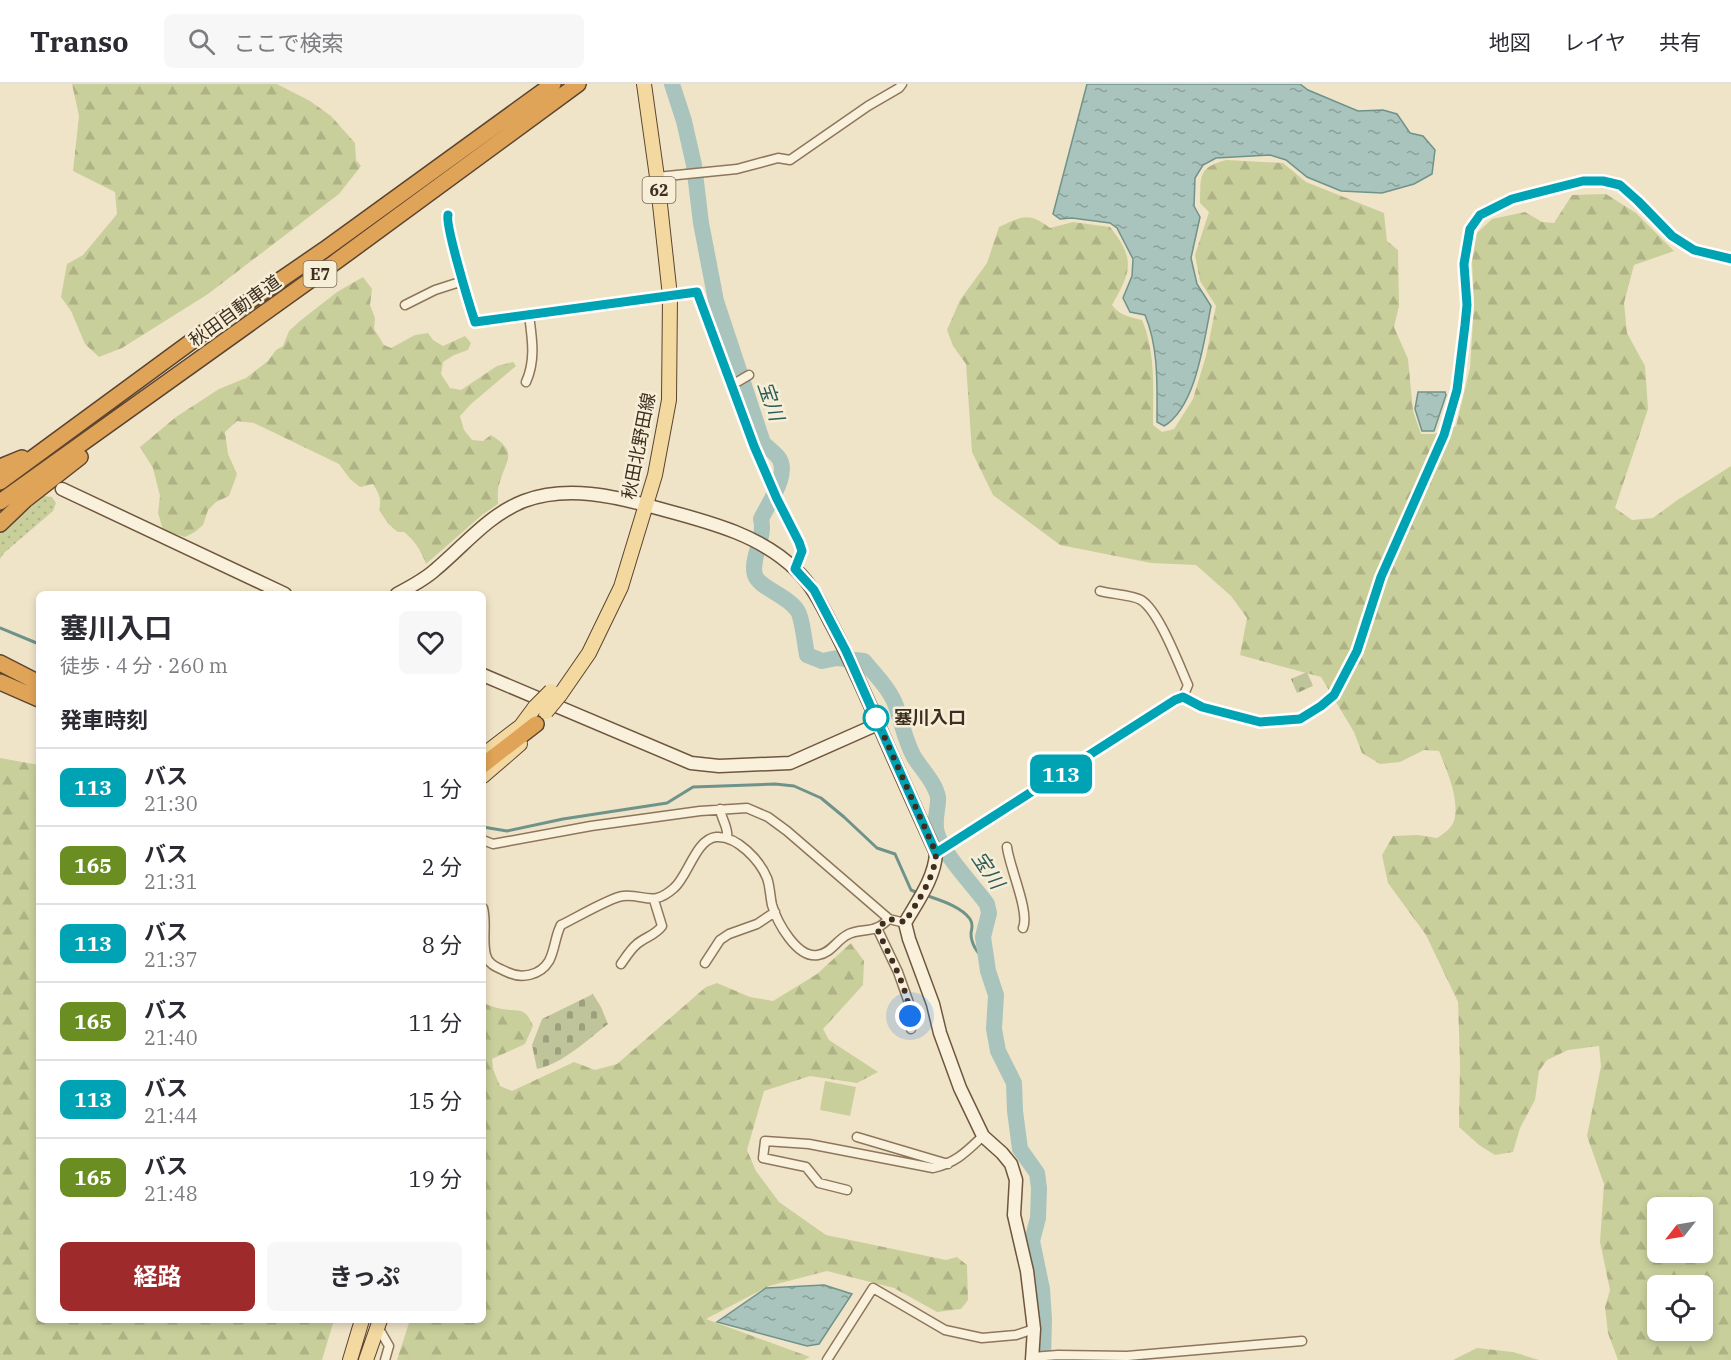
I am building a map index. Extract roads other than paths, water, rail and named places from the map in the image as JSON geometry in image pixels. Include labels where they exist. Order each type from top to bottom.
[{"type":"highway","name":"秋田自動車道","points":[[0,482],[202,333],[324,250],[553,84]]},
{"type":"highway","name":"秋田自動車道","points":[[0,502],[157,392],[578,84]]},
{"type":"highway","points":[[0,524],[25,500],[112,433],[157,392]]},
{"type":"highway","points":[[0,467],[47,447]]},
{"type":"highway","points":[[0,655],[33,680]]},
{"type":"highway","points":[[0,663],[33,680]]},
{"type":"highway","points":[[0,682],[36,698]]},
{"type":"highway","points":[[486,763],[536,724]]},
{"type":"main road","name":"秋田北野田線","points":[[536,724],[541,710],[555,693],[583,649],[629,561],[655,475],[669,399],[670,296],[644,84]]},
{"type":"main road","points":[[486,746],[541,710]]},
{"type":"main road","name":"62","points":[[486,753],[541,710]]},
{"type":"main road","name":"62","points":[[486,773],[516,748],[536,724]]},
{"type":"main road","points":[[350,1360],[361,1323]]},
{"type":"main road","points":[[366,1360],[379,1323]]},
{"type":"street","points":[[657,177],[737,169],[778,158],[790,160],[902,84]]},
{"type":"street","points":[[1183,697],[1202,707],[1260,722],[1300,719],[1334,695],[1357,651],[1381,577],[1444,435],[1457,390],[1465,325],[1467,305],[1464,264],[1470,229],[1480,215],[1512,199],[1583,181],[1603,181],[1620,185],[1672,236],[1694,250],[1731,259]]},
{"type":"street","points":[[448,215],[446,221],[464,281],[465,294],[475,322],[697,292],[771,485],[802,551],[795,569]]},
{"type":"street","points":[[405,305],[435,290],[464,281]]},
{"type":"street","points":[[526,382],[532,370],[530,315]]},
{"type":"street","points":[[732,386],[749,375]]},
{"type":"street","points":[[62,489],[279,591]]},
{"type":"street","points":[[402,591],[424,579],[482,527],[505,510],[538,496],[589,494],[646,505],[698,519],[744,536],[771,551],[795,569],[814,590],[854,667],[878,724],[941,850]]},
{"type":"street","points":[[1100,591],[1140,599],[1151,610],[1188,686],[1183,697],[1132,726],[941,850],[905,922],[909,939],[960,1088],[983,1136],[1011,1164],[1016,1180],[1014,1215],[1027,1271],[1034,1329],[1034,1358],[1110,1358],[1302,1341]]},
{"type":"street","points":[[486,676],[691,763],[719,766],[790,763],[878,724]]},
{"type":"street","points":[[486,841],[493,844],[591,826],[720,809],[747,808],[768,817],[787,831],[889,919],[905,922]]},
{"type":"street","points":[[720,809],[721,818],[728,833],[727,837]]},
{"type":"street","points":[[486,956],[492,964],[513,975],[528,976],[539,971],[549,961],[561,925],[622,896],[654,900],[674,889],[702,844],[714,837],[727,837],[756,861],[767,878],[780,924],[796,947],[804,953],[815,956],[830,950],[848,934],[858,930],[877,928],[889,919]]},
{"type":"street","points":[[1006,847],[1019,891],[1025,923],[1023,928]]},
{"type":"street","points":[[621,964],[639,943],[659,932],[662,926],[654,900]]},
{"type":"street","points":[[705,963],[720,940],[729,934],[758,924],[775,912]]},
{"type":"street","points":[[877,928],[898,972],[909,1003],[911,1029]]},
{"type":"street","points":[[847,1190],[819,1183],[806,1167],[763,1158],[765,1141],[809,1144],[933,1168],[948,1165],[963,1155],[983,1136]]},
{"type":"street","points":[[857,1137],[948,1165]]},
{"type":"street","points":[[827,1360],[873,1288],[945,1330],[982,1338],[1016,1335],[1034,1329]]},
{"type":"street","points":[[379,1323],[389,1346],[385,1360]]},
{"type":"water","points":[[1087,84],[1300,84],[1308,90],[1358,111],[1383,110],[1397,114],[1410,133],[1423,136],[1435,150],[1432,174],[1414,184],[1382,193],[1341,191],[1307,177],[1286,160],[1270,155],[1216,158],[1203,165],[1195,178],[1194,206],[1200,217],[1191,258],[1197,284],[1211,306],[1197,372],[1191,389],[1175,417],[1164,426],[1157,422],[1156,368],[1150,328],[1145,315],[1130,312],[1123,298],[1132,276],[1133,259],[1117,228],[1110,223],[1072,218],[1060,219],[1053,214]]},
{"type":"water","points":[[1418,392],[1445,392],[1434,431],[1422,431],[1415,409]]},
{"type":"water","points":[[824,1285],[852,1294],[819,1344],[807,1346],[717,1322],[766,1288]]},
{"type":"waterway","name":"宝川","points":[[672,84],[684,121],[694,165],[701,223],[716,301],[763,443],[778,457],[781,464],[780,480],[761,519],[755,575],[762,584],[787,600],[799,613],[807,655],[822,661],[837,658],[864,661],[886,688],[896,706],[911,751],[931,781],[938,797],[936,828],[940,841],[987,904],[989,913],[983,937],[988,971],[996,995],[994,1029],[998,1051],[1014,1083],[1020,1149],[1037,1173],[1039,1188],[1038,1218],[1032,1241],[1042,1289],[1043,1360]]},
{"type":"waterway","points":[[0,628],[36,643]]},
{"type":"waterway","points":[[486,828],[507,831],[563,819],[667,803],[693,787],[775,784],[794,786],[821,798],[877,848],[895,854],[911,890],[918,893]]},
{"type":"waterway","points":[[925,895],[949,904],[966,914],[972,923],[973,945],[986,960]]},
{"type":"place","name":"塞川入口","points":[[876,718]]}]
